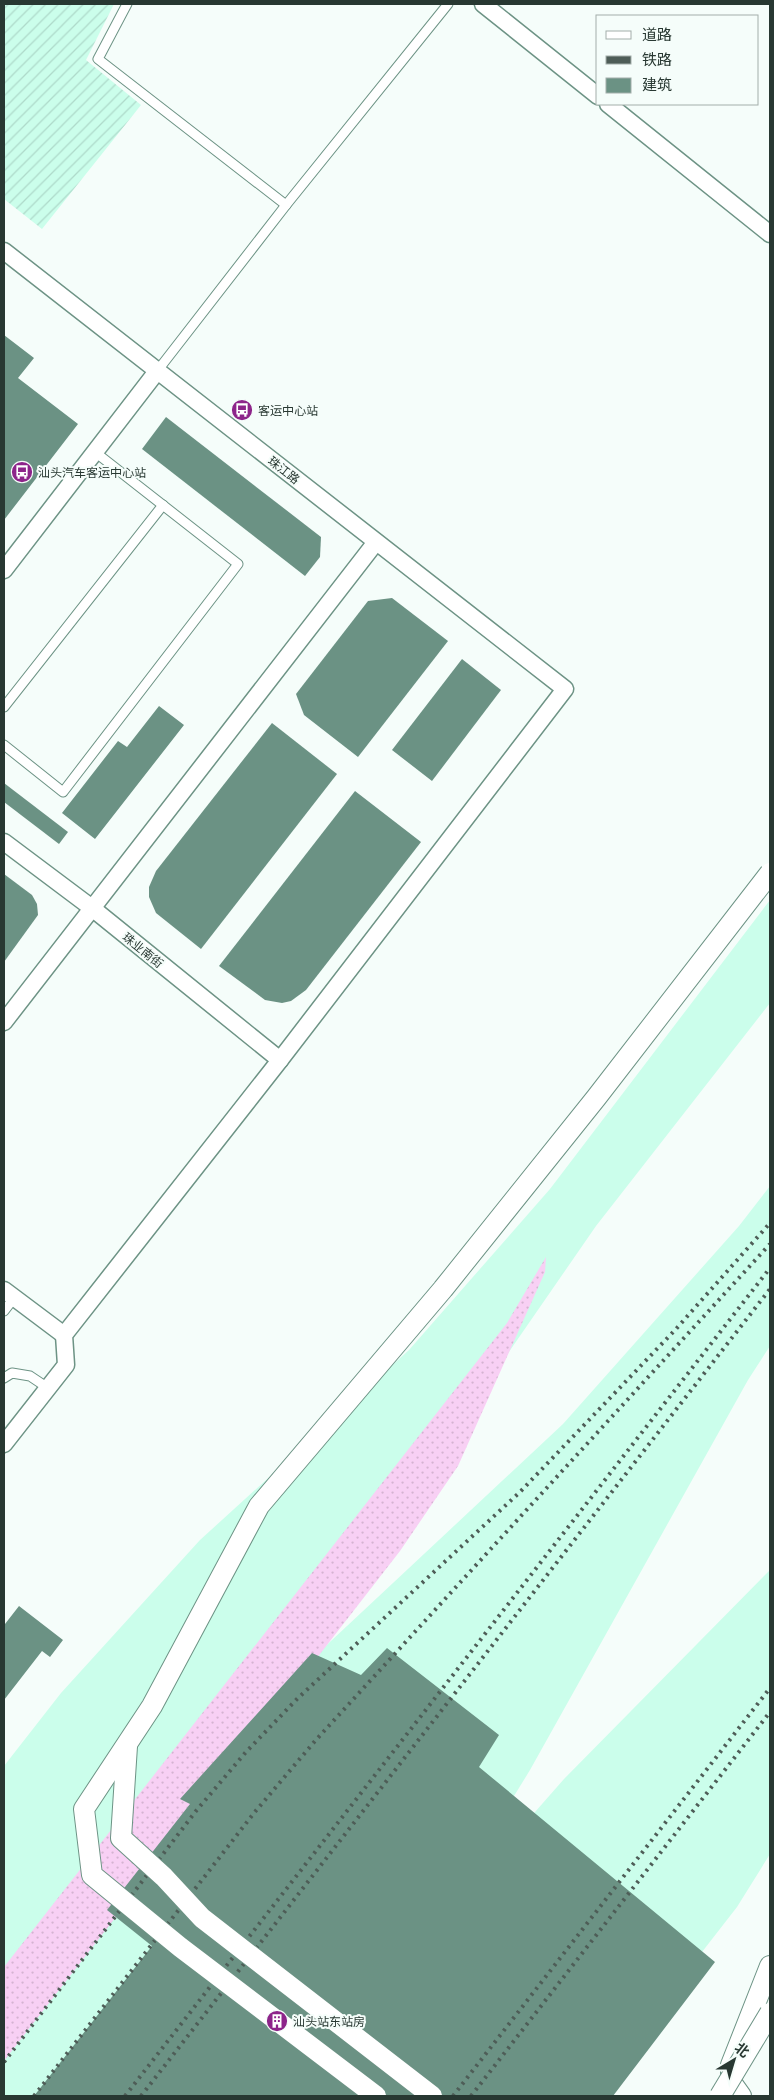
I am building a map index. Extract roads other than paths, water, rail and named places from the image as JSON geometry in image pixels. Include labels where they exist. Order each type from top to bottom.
[{"type":"street","points":[[483,4],[596,94]]},
{"type":"street","points":[[609,105],[770,234]]},
{"type":"street","name":"珠江路","points":[[5,253],[158,370],[565,689],[280,1060]]},
{"type":"street","points":[[4,570],[158,370]]},
{"type":"street","points":[[4,1022],[376,542]]},
{"type":"street","name":"珠业南街","points":[[4,842],[92,908],[280,1060]]},
{"type":"street","points":[[376,2096],[180,1947],[92,1875],[84,1809],[152,1706],[259,1506],[443,1289],[596,1098],[770,873]]},
{"type":"street","points":[[4,1444],[66,1365],[64,1334],[280,1060]]},
{"type":"street","points":[[9,1294],[64,1334]]},
{"type":"street","points":[[127,1744],[121,1838],[164,1877],[202,1918],[432,2096]]},
{"type":"street","points":[[741,2096],[731,2082],[731,2065],[770,1966]]},
{"type":"street","points":[[720,2096],[770,2012]]},
{"type":"lane","points":[[127,4],[98,59],[286,205]]},
{"type":"lane","points":[[158,370],[286,205],[448,4]]},
{"type":"lane","points":[[4,745],[63,792],[238,564],[95,452]]},
{"type":"lane","points":[[4,707],[163,505]]},
{"type":"lane","points":[[4,1311],[9,1294]]},
{"type":"lane","points":[[4,1378],[12,1373],[30,1376],[48,1388]]},
{"type":"railway","points":[[4,2062],[196,1811],[246,1752],[297,1699],[520,1492],[676,1329],[770,1223]]},
{"type":"railway","points":[[34,2096],[254,1813],[315,1741],[770,1244]]},
{"type":"railway","points":[[125,2096],[770,1268]]},
{"type":"railway","points":[[141,2096],[770,1289]]},
{"type":"railway","points":[[453,2096],[770,1688]]},
{"type":"railway","points":[[471,2096],[770,1712]]},
{"type":"place","name":"客运中心站","points":[[242,410]]},
{"type":"place","name":"汕头汽车客运中心站","points":[[22,472]]},
{"type":"place","name":"汕头站东站房","points":[[277,2021]]}]
